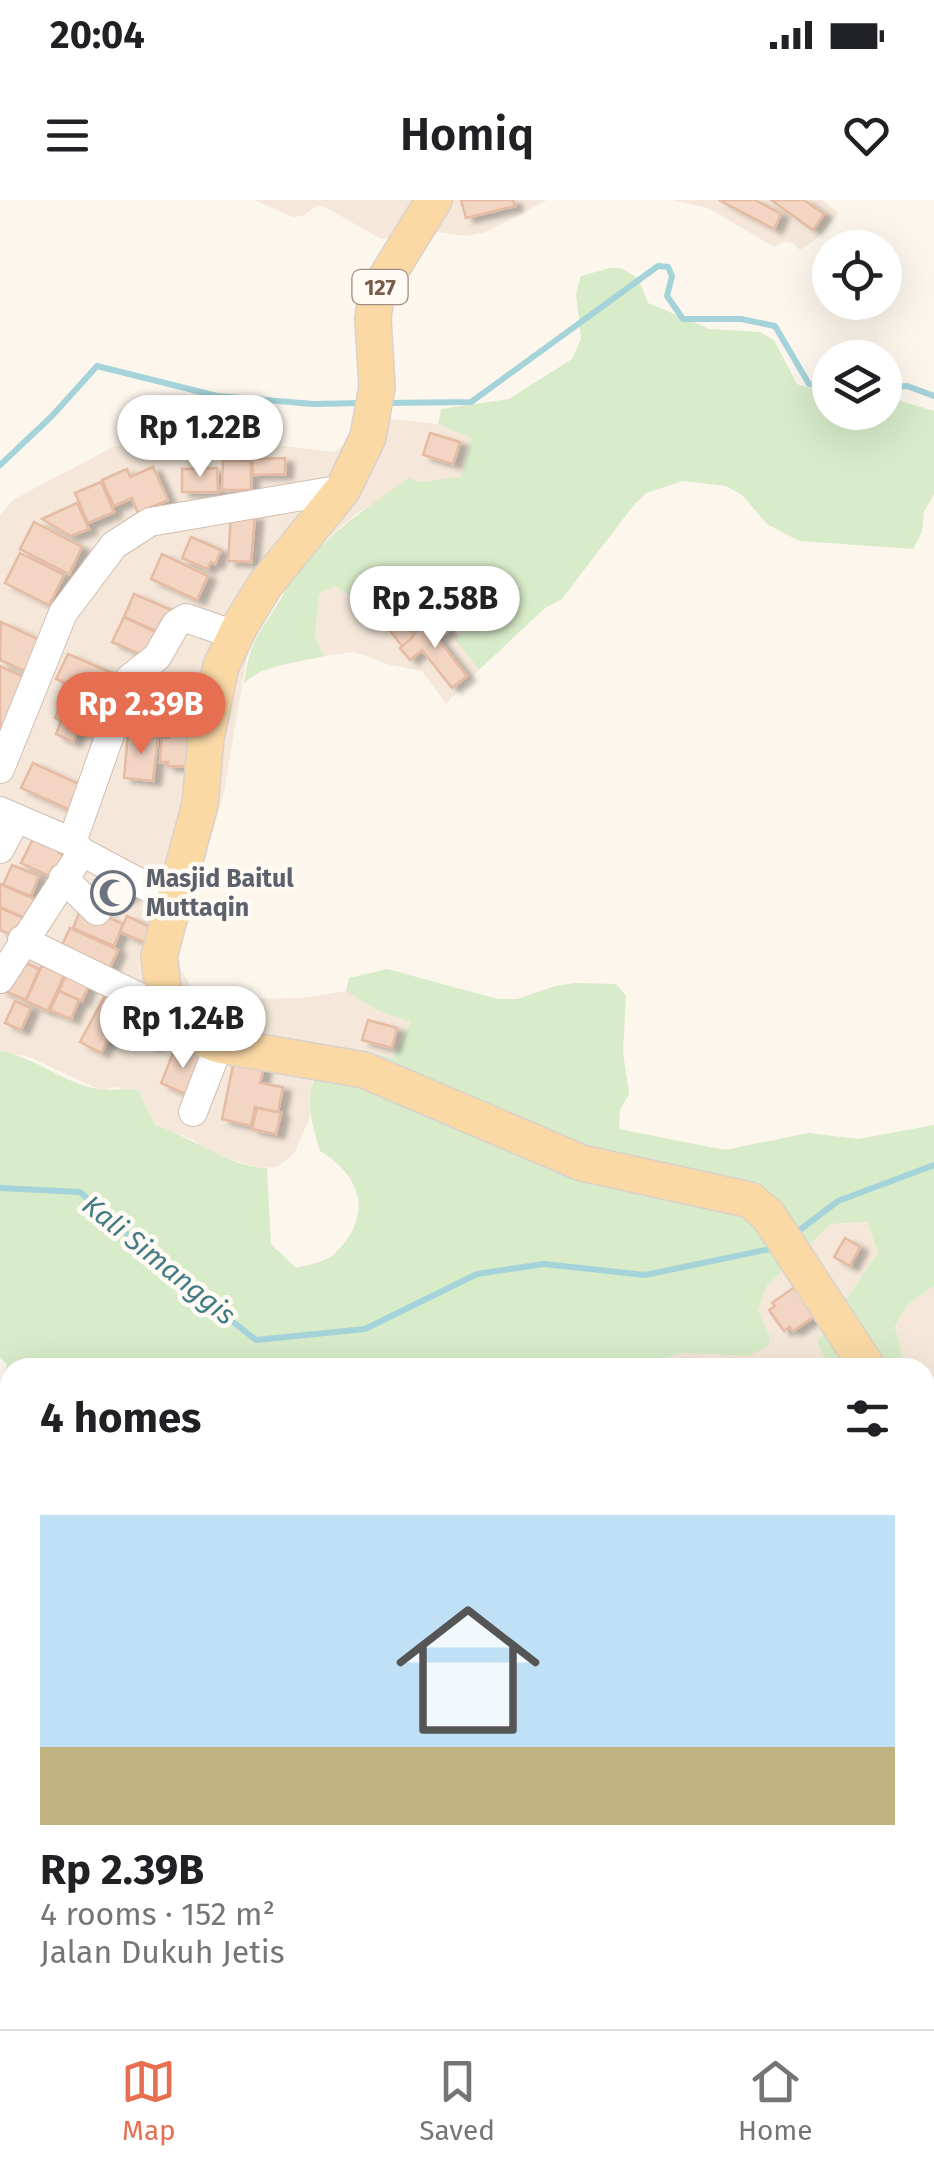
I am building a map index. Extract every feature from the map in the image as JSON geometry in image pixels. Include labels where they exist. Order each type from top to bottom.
[{"type":"main road","name":"127","points":[[166,1010],[159,957],[200,804],[212,698],[221,666],[266,585],[343,489],[368,438],[376,387],[376,294],[434,200]]},
{"type":"main road","points":[[166,1010],[198,1037],[220,1045],[364,1070],[582,1163],[750,1200],[768,1215],[803,1264],[862,1358]]},
{"type":"street","points":[[0,769],[63,613],[114,544],[150,522],[343,489]]},
{"type":"street","points":[[166,1010],[8,960],[63,878],[77,847],[130,678],[157,658],[176,624],[186,618],[236,635]]},
{"type":"street","points":[[0,849],[8,815],[77,847],[172,900]]},
{"type":"street","points":[[63,878],[97,910]]},
{"type":"street","points":[[192,1112],[220,1045]]},
{"type":"shaded area","points":[[254,200],[547,200],[486,232],[466,236],[424,230],[381,239],[318,205],[303,216],[293,217]]},
{"type":"shaded area","points":[[672,200],[822,200],[839,213],[824,230],[812,230],[812,242],[800,250],[793,243],[783,242],[774,247],[708,208]]},
{"type":"shaded area","points":[[364,416],[438,424],[471,438],[461,478],[418,482],[359,512],[312,551],[287,582],[248,650],[224,792],[178,950],[181,970],[198,998],[227,1003],[346,991],[376,1010],[412,1022],[393,1058],[334,1046],[313,1077],[310,1117],[294,1154],[277,1167],[258,1168],[208,1152],[194,1140],[155,1125],[119,1087],[100,1090],[29,1057],[0,1051],[0,515],[14,499],[115,446],[277,445],[334,452],[354,437]]},
{"type":"shaded area","points":[[382,576],[443,599],[465,629],[456,639],[479,670],[446,704],[422,671],[354,652],[324,656],[315,636],[319,594],[335,586],[352,597]]},
{"type":"shaded area","points":[[867,1222],[878,1252],[817,1342],[825,1358],[670,1358],[681,1353],[748,1356],[770,1337],[758,1310],[767,1286],[831,1224]]},
{"type":"shaded area","points":[[934,1286],[934,1358],[903,1358],[895,1328],[906,1306]]},
{"type":"green space","points":[[621,268],[638,278],[648,303],[710,329],[760,332],[774,340],[797,384],[812,389],[812,430],[902,430],[902,401],[934,411],[934,494],[913,549],[799,541],[767,524],[742,495],[726,486],[683,481],[646,493],[562,599],[545,608],[479,670],[455,639],[465,628],[444,599],[412,612],[382,576],[352,597],[335,586],[319,594],[315,636],[324,656],[269,669],[244,684],[252,647],[293,580],[321,546],[409,478],[418,482],[461,477],[471,438],[438,424],[441,409],[509,399],[572,359],[581,339],[576,294],[581,276]]},
{"type":"green space","points":[[387,969],[498,999],[517,999],[575,983],[616,984],[626,996],[623,1052],[629,1094],[620,1110],[619,1129],[725,1150],[809,1133],[858,1139],[934,1125],[934,1286],[906,1306],[895,1327],[903,1358],[825,1358],[817,1342],[878,1252],[867,1222],[831,1224],[767,1286],[758,1310],[770,1337],[769,1346],[748,1356],[681,1353],[670,1358],[0,1358],[0,1051],[85,1086],[138,1090],[155,1125],[240,1163],[267,1168],[271,1244],[296,1268],[333,1255],[346,1241],[358,1212],[354,1185],[335,1161],[320,1151],[310,1107],[317,1073],[334,1045],[393,1058],[411,1022],[376,1010],[346,991],[349,978]]},
{"type":"building","points":[[461,200],[513,200],[515,206],[466,218]]},
{"type":"building","points":[[719,200],[755,200],[781,214],[774,229]]},
{"type":"building","points":[[771,200],[804,200],[824,214],[813,230]]},
{"type":"building","points":[[430,433],[460,442],[453,464],[423,455]]},
{"type":"building","points":[[285,458],[285,474],[253,475],[252,459]]},
{"type":"building","points":[[223,460],[251,461],[251,490],[222,490]]},
{"type":"building","points":[[153,467],[168,500],[138,513],[132,498],[114,506],[102,480],[127,469],[130,477]]},
{"type":"building","points":[[217,468],[218,492],[182,492],[182,469]]},
{"type":"building","points":[[101,482],[114,512],[88,523],[75,493]]},
{"type":"building","points":[[77,503],[89,529],[71,536],[42,519]]},
{"type":"building","points":[[231,515],[255,516],[251,562],[228,561]]},
{"type":"building","points":[[34,522],[82,547],[69,574],[20,549]]},
{"type":"building","points":[[191,537],[221,550],[215,564],[211,562],[207,569],[182,558]]},
{"type":"building","points":[[20,553],[64,575],[49,605],[5,583]]},
{"type":"building","points":[[162,554],[208,576],[197,600],[151,579]]},
{"type":"building","points":[[376,590],[386,603],[368,617],[358,604]]},
{"type":"building","points":[[134,594],[171,610],[161,633],[124,617]]},
{"type":"building","points":[[124,617],[162,635],[151,659],[112,642]]},
{"type":"building","points":[[439,618],[449,630],[438,639],[467,676],[452,688],[422,650],[410,660],[400,648],[425,623],[428,627]]},
{"type":"building","points":[[402,621],[413,634],[402,646],[390,631]]},
{"type":"building","points":[[1,622],[40,640],[25,671],[0,660]]},
{"type":"building","points":[[68,654],[117,675],[91,734],[79,729],[73,742],[56,734],[61,721],[55,718],[69,685],[56,679]]},
{"type":"building","points":[[0,666],[24,677],[0,738]]},
{"type":"building","points":[[137,675],[166,679],[163,704],[134,701]]},
{"type":"building","points":[[172,680],[206,685],[202,708],[169,703]]},
{"type":"building","points":[[130,702],[168,706],[165,734],[127,730]]},
{"type":"building","points":[[170,723],[202,725],[199,767],[167,766],[168,762],[160,762],[162,738],[169,738]]},
{"type":"building","points":[[128,733],[158,736],[153,781],[124,778]]},
{"type":"building","points":[[33,763],[81,785],[70,810],[21,788]]},
{"type":"building","points":[[36,833],[63,846],[59,853],[66,857],[60,870],[53,867],[49,876],[21,863]]},
{"type":"building","points":[[12,865],[39,876],[31,896],[3,885]]},
{"type":"building","name":"Masjid Baitul Muttaqin","points":[[121,876],[132,894],[105,910],[95,893]]},
{"type":"building","points":[[0,884],[37,900],[29,920],[0,907]]},
{"type":"building","points":[[82,906],[123,924],[114,946],[73,928]]},
{"type":"building","points":[[0,908],[24,918],[16,937],[0,930]]},
{"type":"building","points":[[127,916],[155,929],[148,944],[120,932]]},
{"type":"building","points":[[70,928],[118,950],[106,976],[58,954]]},
{"type":"building","points":[[14,958],[39,969],[26,1000],[0,989]]},
{"type":"building","points":[[45,959],[67,969],[48,1011],[26,1001]]},
{"type":"building","points":[[68,970],[91,980],[82,1001],[59,991]]},
{"type":"building","points":[[108,990],[128,1001],[101,1053],[80,1042]]},
{"type":"building","points":[[59,991],[79,1000],[71,1019],[50,1010]]},
{"type":"building","points":[[15,1001],[31,1008],[21,1030],[5,1023]]},
{"type":"building","points":[[149,1006],[166,1038],[151,1046],[134,1014]]},
{"type":"building","points":[[368,1020],[397,1028],[392,1048],[362,1040]]},
{"type":"building","points":[[176,1046],[206,1058],[190,1096],[161,1083]]},
{"type":"building","points":[[234,1060],[264,1066],[260,1083],[283,1087],[278,1112],[255,1107],[251,1126],[222,1119]]},
{"type":"building","points":[[257,1108],[281,1113],[276,1134],[252,1129]]},
{"type":"building","points":[[845,1238],[860,1247],[850,1266],[834,1257]]},
{"type":"building","points":[[796,1286],[822,1311],[793,1331],[790,1327],[784,1331],[769,1310],[775,1306],[772,1303]]},
{"type":"waterway","points":[[386,403],[471,402],[658,266],[668,267],[672,276],[667,296],[683,319],[741,319],[775,326],[812,385]]},
{"type":"waterway","points":[[0,465],[97,366],[217,396],[313,404],[363,403]]},
{"type":"waterway","points":[[902,386],[934,396]]},
{"type":"waterway","name":"Kali Simanggis","points":[[793,1235],[838,1201],[934,1165]]},
{"type":"waterway","name":"Kali Simanggis","points":[[0,1188],[80,1192],[164,1267],[256,1340],[365,1329],[477,1274],[544,1264],[645,1275],[775,1248]]},
{"type":"place","name":"Masjid Baitul Muttaqin","points":[[113,893]]}]
